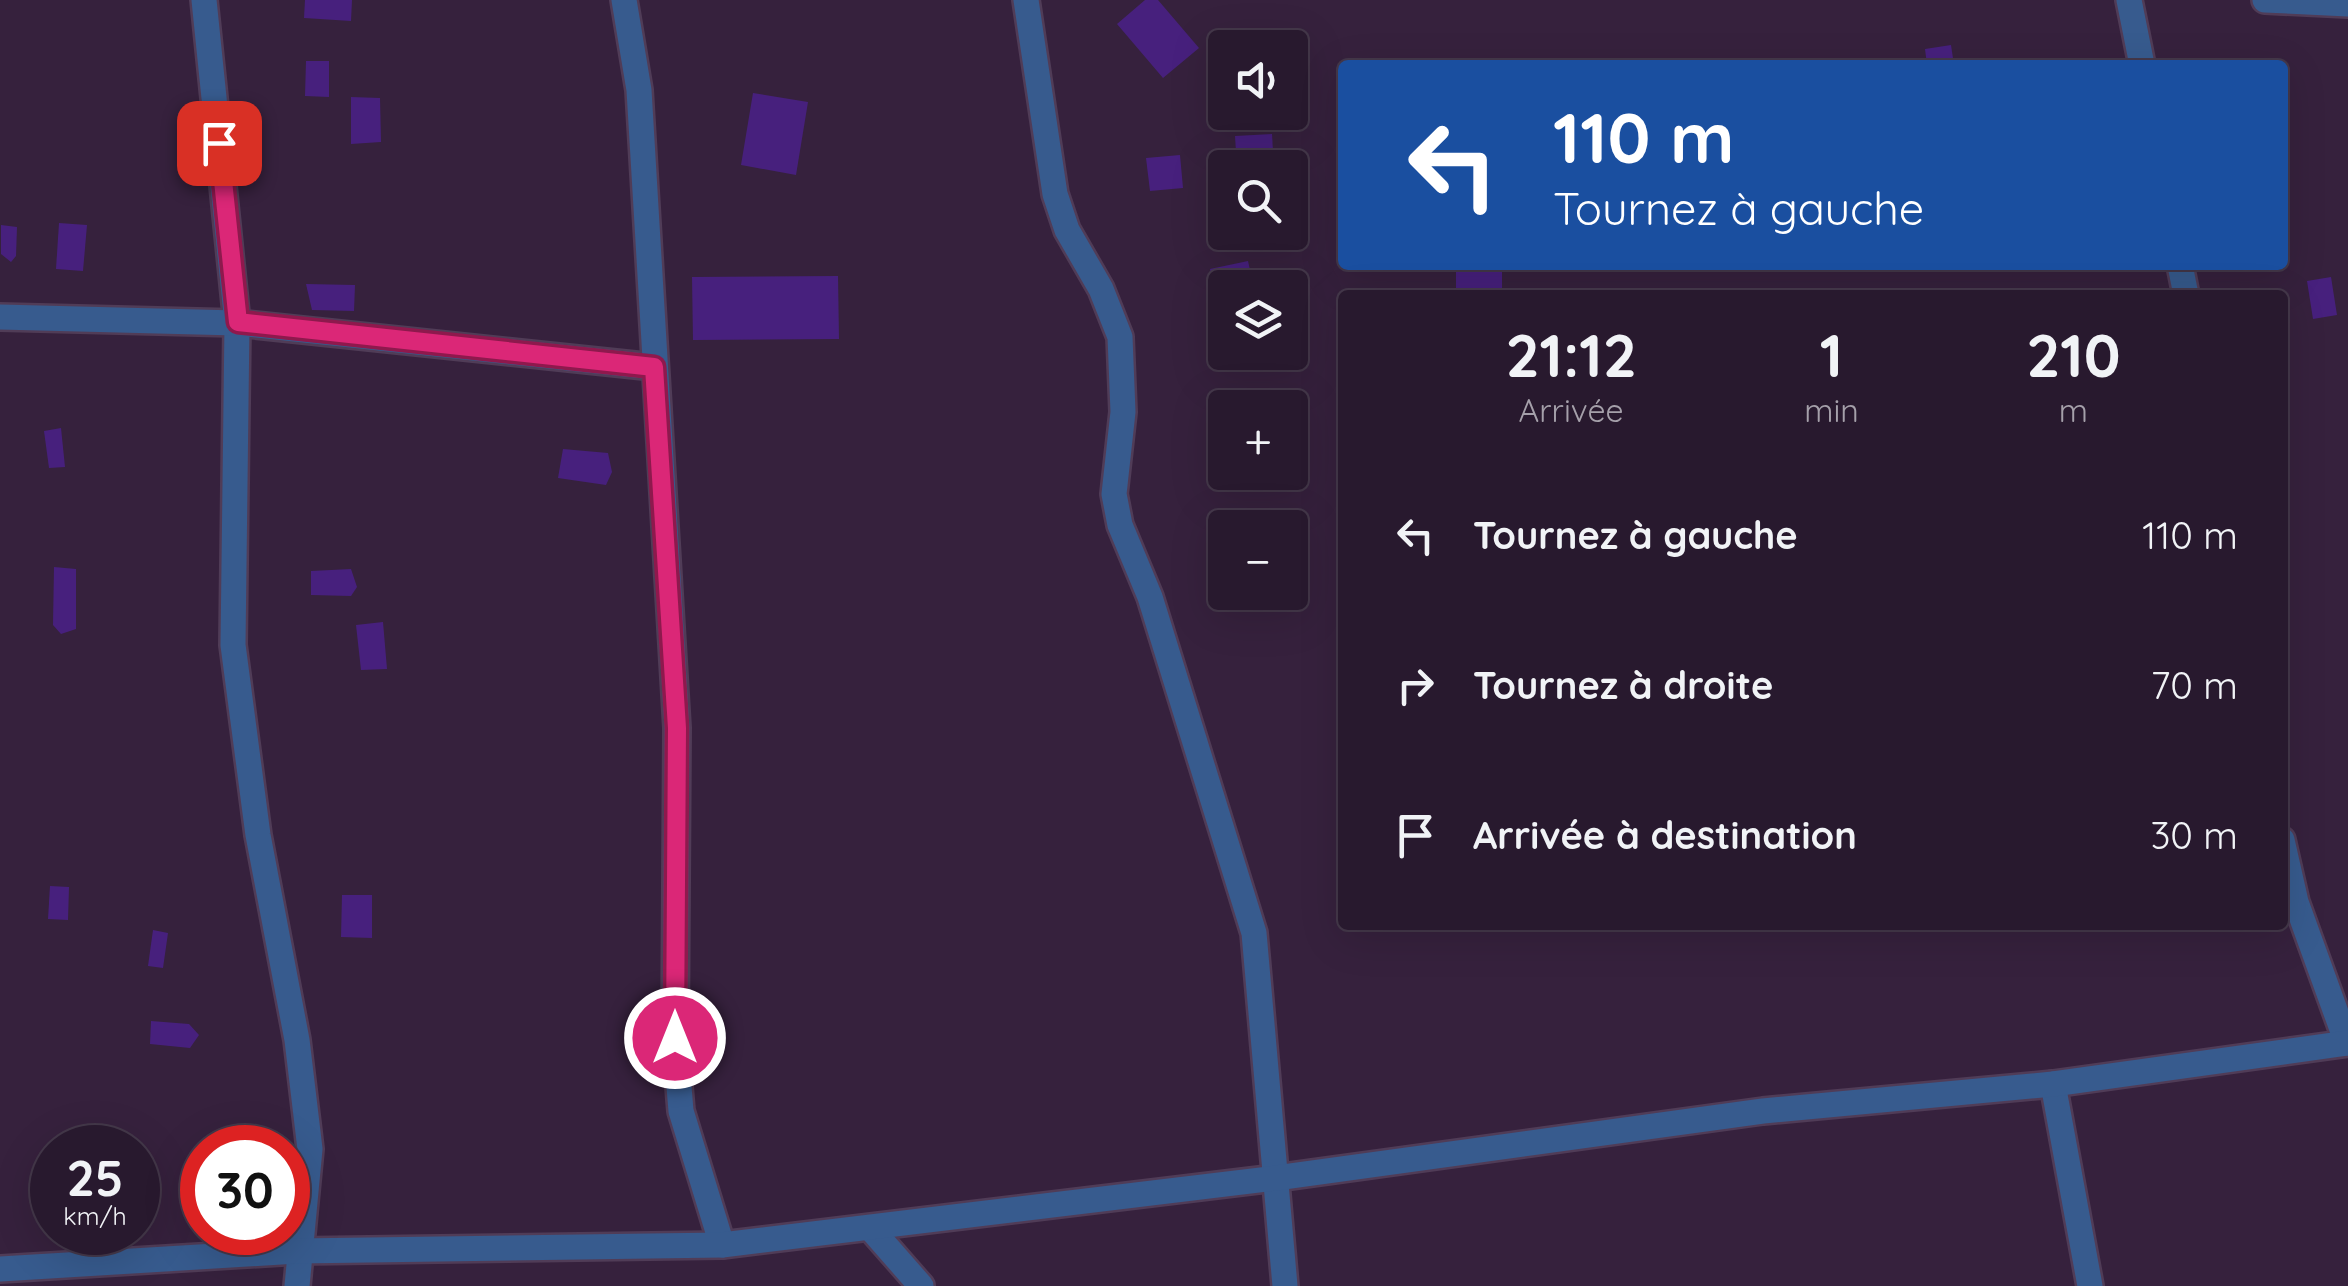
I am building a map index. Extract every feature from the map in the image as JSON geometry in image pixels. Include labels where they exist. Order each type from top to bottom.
[{"type":"street","points":[[204,0],[238,322],[233,645],[258,835],[298,1040],[307,1125]]},
{"type":"street","points":[[624,0],[639,90],[677,728],[680,1111],[722,1246]]},
{"type":"street","points":[[1026,0],[1055,194],[1067,230],[1100,289],[1120,338],[1124,412],[1114,494],[1120,526],[1150,597],[1254,934],[1285,1286]]},
{"type":"street","points":[[2129,0],[2141,60]]},
{"type":"street","points":[[2264,0],[2348,4]]},
{"type":"street","points":[[0,317],[238,322],[654,367]]},
{"type":"street","points":[[310,1251],[722,1246],[1276,1178],[1763,1112],[2053,1084],[2348,1043],[2296,902],[2288,867]]},
{"type":"street","points":[[2053,1084],[2090,1286]]},
{"type":"street","points":[[872,1230],[921,1286]]},
{"type":"street","points":[[0,1269],[231,1255]]},
{"type":"street","points":[[297,1255],[297,1286]]},
{"type":"building","points":[[305,0],[352,0],[351,21],[304,18]]},
{"type":"building","points":[[1145,0],[1158,0],[1199,48],[1163,78],[1117,24]]},
{"type":"building","points":[[1951,45],[1953,60],[1926,60],[1925,49]]},
{"type":"building","points":[[306,61],[329,61],[329,97],[305,96]]},
{"type":"building","points":[[753,93],[808,102],[796,175],[741,165]]},
{"type":"building","points":[[351,97],[380,98],[381,142],[351,144]]},
{"type":"building","points":[[1272,134],[1273,150],[1236,150],[1235,136]]},
{"type":"building","points":[[1180,155],[1183,188],[1150,191],[1146,158]]},
{"type":"building","points":[[59,223],[87,225],[83,271],[56,269]]},
{"type":"building","points":[[1,225],[17,227],[16,256],[11,262],[1,254]]},
{"type":"building","points":[[1248,261],[1250,270],[1210,270]]},
{"type":"building","points":[[1456,270],[1502,270],[1502,290],[1456,290]]},
{"type":"building","points":[[838,276],[839,339],[693,340],[692,277]]},
{"type":"building","points":[[2331,277],[2337,315],[2313,319],[2307,281]]},
{"type":"building","points":[[306,284],[355,285],[354,311],[312,310]]},
{"type":"building","points":[[61,428],[65,467],[49,468],[44,431]]},
{"type":"building","points":[[563,449],[608,453],[612,472],[606,485],[558,478]]},
{"type":"building","points":[[54,567],[76,569],[76,629],[61,634],[53,625]]},
{"type":"building","points":[[351,569],[357,587],[351,596],[311,595],[311,571]]},
{"type":"building","points":[[383,622],[387,669],[361,670],[356,625]]},
{"type":"building","points":[[50,886],[69,887],[68,920],[48,919]]},
{"type":"building","points":[[342,895],[372,895],[372,938],[341,937]]},
{"type":"building","points":[[153,930],[168,933],[163,968],[148,966]]},
{"type":"building","points":[[151,1021],[189,1024],[199,1035],[190,1048],[150,1044]]},
{"type":"route","points":[[219,143],[238,322],[654,367],[677,728],[675,1038]]}]
